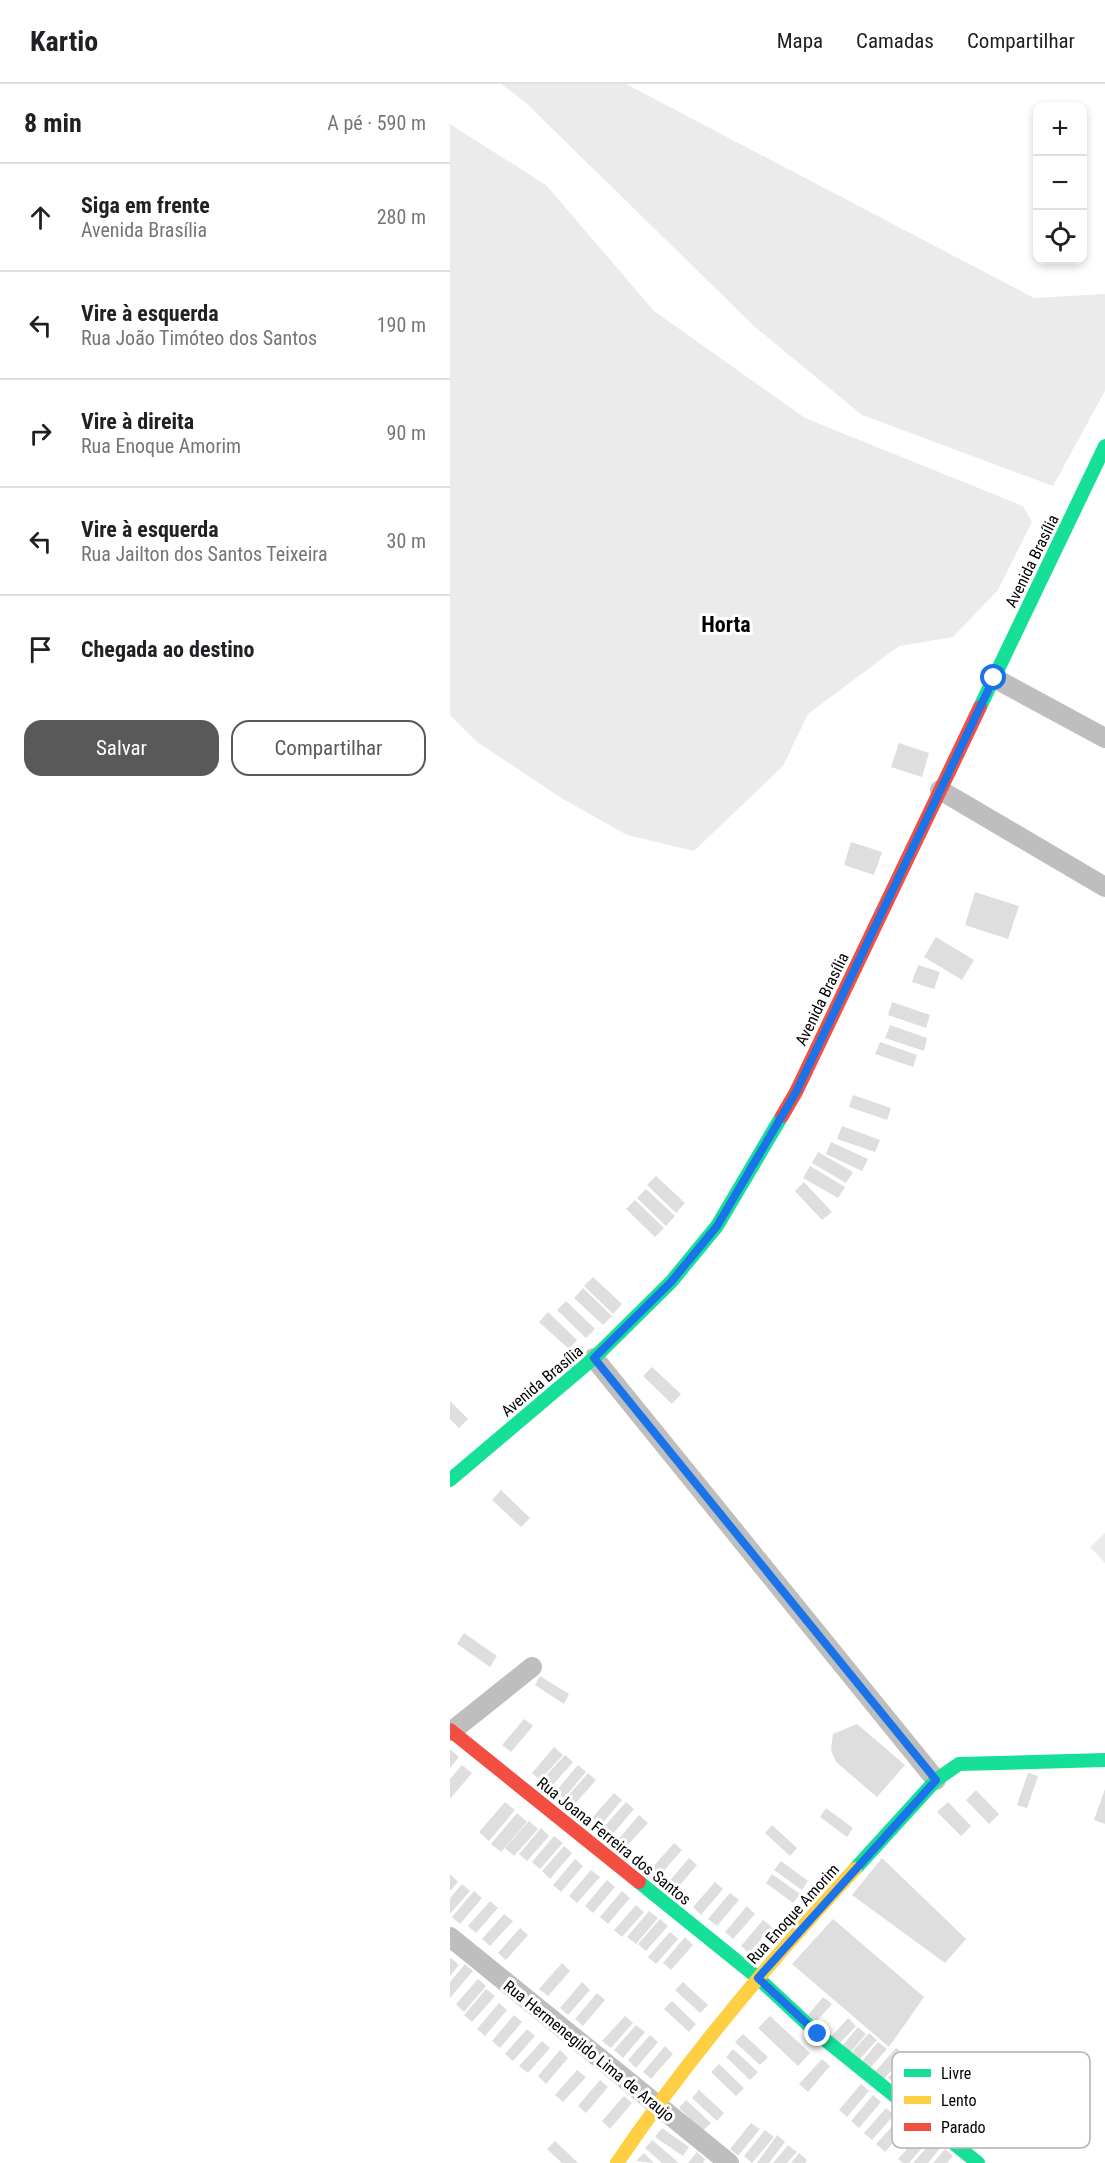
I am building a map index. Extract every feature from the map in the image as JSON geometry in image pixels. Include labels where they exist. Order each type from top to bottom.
[{"type":"street","name":"Avenida Brasília","points":[[450,1480],[594,1358],[671,1282],[717,1226],[796,1092],[1105,446]]},
{"type":"street","points":[[994,678],[1105,738]]},
{"type":"street","points":[[940,790],[1105,887]]},
{"type":"street","points":[[594,1358],[936,1780]]},
{"type":"street","points":[[451,1730],[532,1667]]},
{"type":"street","name":"Rua Joana Ferreira dos Santos","points":[[451,1730],[758,1978],[818,2034],[892,2094]]},
{"type":"street","name":"Rua Enoque Amorim","points":[[617,2163],[654,2105],[758,1978],[936,1780],[959,1764],[1105,1760]]},
{"type":"street","name":"Rua Hermenegildo Lima de Araujo","points":[[450,1937],[654,2105],[729,2163]]},
{"type":"street","name":"Rua Joana Ferreira dos Santos","points":[[959,2148],[978,2163]]},
{"type":"shaded area","points":[[501,84],[626,84],[1034,298],[1105,294],[1105,391],[1053,486],[862,415],[755,327],[525,102]]},
{"type":"shaded area","points":[[450,124],[546,185],[654,311],[805,418],[1023,506],[1032,522],[998,590],[953,637],[899,646],[808,714],[783,766],[694,851],[627,835],[563,799],[477,742],[450,715]]},
{"type":"shaded area","points":[[1105,1533],[1105,1563],[1090,1547]]},
{"type":"building","points":[[899,743],[929,753],[922,777],[891,767]]},
{"type":"building","points":[[851,842],[882,852],[874,875],[844,865]]},
{"type":"building","points":[[975,892],[1019,906],[1008,939],[965,925]]},
{"type":"building","points":[[936,937],[974,960],[962,980],[924,957]]},
{"type":"building","points":[[918,965],[940,972],[934,989],[912,982]]},
{"type":"building","points":[[892,1002],[930,1015],[926,1028],[888,1015]]},
{"type":"building","points":[[890,1025],[927,1038],[924,1051],[885,1038]]},
{"type":"building","points":[[880,1042],[917,1055],[913,1067],[875,1054]]},
{"type":"building","points":[[853,1095],[891,1108],[887,1120],[849,1107]]},
{"type":"building","points":[[842,1126],[880,1140],[875,1152],[837,1139]]},
{"type":"building","points":[[831,1142],[868,1159],[862,1171],[826,1154]]},
{"type":"building","points":[[818,1152],[853,1172],[846,1183],[812,1163]]},
{"type":"building","points":[[810,1166],[845,1187],[838,1198],[803,1178]]},
{"type":"building","points":[[656,1176],[685,1203],[676,1213],[647,1185]]},
{"type":"building","points":[[804,1182],[832,1212],[822,1220],[795,1191]]},
{"type":"building","points":[[646,1189],[675,1216],[666,1226],[637,1198]]},
{"type":"building","points":[[635,1200],[664,1228],[655,1237],[626,1209]]},
{"type":"building","points":[[593,1277],[622,1304],[613,1314],[584,1286]]},
{"type":"building","points":[[583,1288],[612,1316],[603,1325],[574,1298]]},
{"type":"building","points":[[566,1301],[595,1329],[586,1338],[557,1310]]},
{"type":"building","points":[[548,1312],[577,1340],[569,1349],[539,1322]]},
{"type":"building","points":[[652,1367],[681,1394],[672,1404],[643,1376]]},
{"type":"building","points":[[450,1401],[468,1419],[459,1428],[450,1419]]},
{"type":"building","points":[[501,1490],[530,1518],[521,1527],[492,1500]]},
{"type":"building","points":[[464,1633],[497,1656],[490,1667],[457,1644]]},
{"type":"building","points":[[540,1676],[569,1694],[564,1704],[535,1685]]},
{"type":"building","points":[[524,1719],[533,1726],[511,1752],[502,1745]]},
{"type":"building","points":[[857,1724],[905,1765],[877,1797],[836,1762],[831,1750],[833,1734]]},
{"type":"building","points":[[554,1747],[563,1755],[540,1780],[532,1773]]},
{"type":"building","points":[[450,1749],[459,1757],[450,1768]]},
{"type":"building","points":[[565,1755],[573,1762],[551,1787],[542,1780]]},
{"type":"building","points":[[462,1765],[472,1773],[450,1799],[450,1779]]},
{"type":"building","points":[[578,1765],[586,1772],[564,1798],[556,1791]]},
{"type":"building","points":[[588,1773],[596,1780],[574,1805],[566,1798]]},
{"type":"building","points":[[1028,1773],[1038,1776],[1027,1808],[1017,1805]]},
{"type":"building","points":[[1105,1789],[1105,1824],[1094,1820]]},
{"type":"building","points":[[976,1790],[999,1814],[989,1824],[966,1800]]},
{"type":"building","points":[[614,1793],[622,1800],[600,1826],[591,1819]]},
{"type":"building","points":[[505,1802],[515,1810],[489,1841],[479,1832]]},
{"type":"building","points":[[626,1802],[634,1809],[612,1835],[603,1828]]},
{"type":"building","points":[[948,1802],[971,1826],[961,1836],[937,1812]]},
{"type":"building","points":[[826,1808],[853,1828],[847,1837],[820,1817]]},
{"type":"building","points":[[517,1813],[527,1822],[501,1852],[491,1844]]},
{"type":"building","points":[[639,1815],[648,1823],[625,1848],[617,1841]]},
{"type":"building","points":[[529,1821],[538,1829],[514,1856],[505,1848]]},
{"type":"building","points":[[772,1825],[797,1848],[790,1856],[765,1833]]},
{"type":"building","points":[[541,1828],[549,1836],[527,1861],[519,1854]]},
{"type":"building","points":[[554,1836],[563,1843],[540,1869],[532,1862]]},
{"type":"building","points":[[674,1843],[682,1850],[660,1875],[652,1868]]},
{"type":"building","points":[[564,1846],[572,1853],[550,1879],[542,1871]]},
{"type":"building","points":[[689,1858],[697,1865],[675,1891],[667,1884]]},
{"type":"building","points":[[882,1858],[966,1939],[945,1963],[852,1895]]},
{"type":"building","points":[[575,1859],[583,1866],[561,1892],[553,1885]]},
{"type":"building","points":[[781,1861],[808,1881],[802,1890],[774,1870]]},
{"type":"building","points":[[591,1870],[600,1877],[577,1903],[569,1896]]},
{"type":"building","points":[[450,1874],[458,1882],[450,1891]]},
{"type":"building","points":[[772,1874],[800,1894],[793,1903],[766,1883]]},
{"type":"building","points":[[607,1880],[615,1887],[593,1913],[585,1906]]},
{"type":"building","points":[[715,1882],[723,1889],[701,1915],[693,1907]]},
{"type":"building","points":[[462,1884],[470,1891],[450,1914],[450,1898]]},
{"type":"building","points":[[474,1891],[482,1898],[460,1924],[452,1917]]},
{"type":"building","points":[[622,1891],[630,1898],[608,1924],[600,1917]]},
{"type":"building","points":[[730,1893],[739,1900],[717,1926],[708,1919]]},
{"type":"building","points":[[490,1901],[498,1908],[476,1933],[468,1926]]},
{"type":"building","points":[[636,1905],[644,1912],[622,1937],[614,1930]]},
{"type":"building","points":[[747,1906],[755,1914],[733,1939],[725,1932]]},
{"type":"building","points":[[649,1911],[658,1918],[636,1944],[627,1937]]},
{"type":"building","points":[[504,1914],[513,1921],[490,1946],[482,1939]]},
{"type":"building","points":[[660,1919],[668,1926],[646,1951],[638,1944]]},
{"type":"building","points":[[833,1919],[924,1997],[889,2047],[792,1964]]},
{"type":"building","points":[[763,1920],[772,1927],[749,1953],[741,1946]]},
{"type":"building","points":[[520,1928],[528,1935],[506,1960],[498,1953]]},
{"type":"building","points":[[670,1932],[678,1939],[656,1964],[648,1957]]},
{"type":"building","points":[[685,1937],[693,1945],[671,1970],[663,1963]]},
{"type":"building","points":[[450,1959],[459,1965],[450,1976]]},
{"type":"building","points":[[562,1963],[570,1971],[548,1996],[539,1989]]},
{"type":"building","points":[[465,1964],[473,1971],[450,1998],[450,1982]]},
{"type":"building","points":[[478,1979],[486,1986],[464,2012],[456,2004]]},
{"type":"building","points":[[582,1982],[590,1990],[568,2015],[560,2008]]},
{"type":"building","points":[[683,1982],[708,2005],[700,2013],[675,1990]]},
{"type":"building","points":[[486,1989],[495,1996],[472,2022],[464,2015]]},
{"type":"building","points":[[597,1993],[605,2000],[583,2026],[575,2019]]},
{"type":"building","points":[[823,1997],[832,2004],[815,2023],[807,2016]]},
{"type":"building","points":[[672,2001],[696,2024],[689,2032],[664,2009]]},
{"type":"building","points":[[499,2003],[507,2010],[485,2036],[477,2029]]},
{"type":"building","points":[[514,2015],[522,2022],[500,2048],[492,2041]]},
{"type":"building","points":[[625,2016],[633,2023],[611,2048],[602,2041]]},
{"type":"building","points":[[770,2016],[810,2053],[798,2066],[758,2028]]},
{"type":"building","points":[[848,2018],[856,2026],[839,2044],[831,2037]]},
{"type":"building","points":[[636,2025],[645,2032],[623,2058],[614,2050]]},
{"type":"building","points":[[858,2027],[866,2034],[850,2053],[842,2046]]},
{"type":"building","points":[[527,2029],[535,2036],[513,2061],[505,2054]]},
{"type":"building","points":[[869,2033],[877,2040],[860,2059],[852,2052]]},
{"type":"building","points":[[743,2034],[768,2057],[760,2065],[735,2042]]},
{"type":"building","points":[[650,2035],[658,2042],[636,2068],[628,2060]]},
{"type":"building","points":[[542,2041],[550,2048],[528,2073],[519,2066]]},
{"type":"building","points":[[878,2042],[887,2049],[870,2068],[862,2061]]},
{"type":"building","points":[[665,2046],[673,2054],[651,2079],[643,2072]]},
{"type":"building","points":[[733,2049],[758,2072],[750,2080],[726,2057]]},
{"type":"building","points":[[560,2050],[568,2058],[546,2084],[538,2076]]},
{"type":"building","points":[[892,2053],[892,2070],[882,2081],[874,2073]]},
{"type":"building","points":[[822,2059],[830,2066],[808,2092],[799,2084]]},
{"type":"building","points":[[719,2064],[744,2088],[736,2096],[711,2072]]},
{"type":"building","points":[[577,2070],[586,2077],[563,2102],[555,2095]]},
{"type":"building","points":[[600,2080],[608,2087],[586,2113],[578,2106]]},
{"type":"building","points":[[861,2084],[869,2091],[847,2117],[839,2110]]},
{"type":"building","points":[[699,2090],[724,2113],[717,2121],[692,2098]]},
{"type":"building","points":[[873,2095],[881,2102],[859,2128],[851,2121]]},
{"type":"building","points":[[624,2096],[632,2103],[610,2129],[602,2121]]},
{"type":"building","points":[[686,2100],[711,2123],[703,2131],[679,2108]]},
{"type":"building","points":[[886,2108],[892,2113],[892,2117],[872,2140],[864,2133]]},
{"type":"building","points":[[751,2123],[760,2129],[738,2156],[730,2149]]},
{"type":"building","points":[[892,2127],[892,2144],[885,2152],[876,2144]]},
{"type":"building","points":[[662,2128],[689,2147],[683,2156],[655,2137]]},
{"type":"building","points":[[765,2130],[774,2137],[752,2163],[744,2156]]},
{"type":"building","points":[[777,2135],[785,2142],[769,2163],[757,2163]]},
{"type":"building","points":[[652,2140],[679,2163],[662,2163],[645,2148]]},
{"type":"building","points":[[555,2141],[578,2163],[562,2163],[547,2149]]},
{"type":"building","points":[[788,2145],[797,2152],[787,2163],[773,2163]]},
{"type":"building","points":[[908,2148],[922,2148],[909,2163],[903,2163],[898,2159]]},
{"type":"building","points":[[926,2148],[940,2148],[928,2163],[913,2163]]},
{"type":"building","points":[[945,2149],[953,2156],[947,2163],[933,2163]]},
{"type":"building","points":[[697,2152],[705,2159],[703,2163],[688,2163]]},
{"type":"building","points":[[644,2153],[654,2163],[636,2161]]},
{"type":"building","points":[[799,2153],[807,2160],[805,2163],[791,2163]]},
{"type":"traffic: fast","points":[[980,707],[1105,446]]},
{"type":"traffic: fast","points":[[450,1480],[594,1358],[671,1282],[717,1226],[782,1116]]},
{"type":"traffic: fast","points":[[855,1869],[936,1780],[959,1764],[1105,1760]]},
{"type":"traffic: fast","points":[[639,1882],[758,1978],[818,2034],[892,2094]]},
{"type":"traffic: fast","points":[[959,2148],[978,2163]]},
{"type":"traffic: slow","points":[[617,2163],[672,2086],[730,2012],[855,1869]]},
{"type":"traffic: jam","points":[[782,1116],[796,1092],[980,707]]},
{"type":"traffic: jam","points":[[450,1730],[639,1882]]},
{"type":"district","name":"Horta","points":[[726,624]]},
{"type":"route","points":[[818,2034],[758,1978],[936,1780],[594,1358],[671,1282],[717,1226],[796,1092],[994,678]]}]
